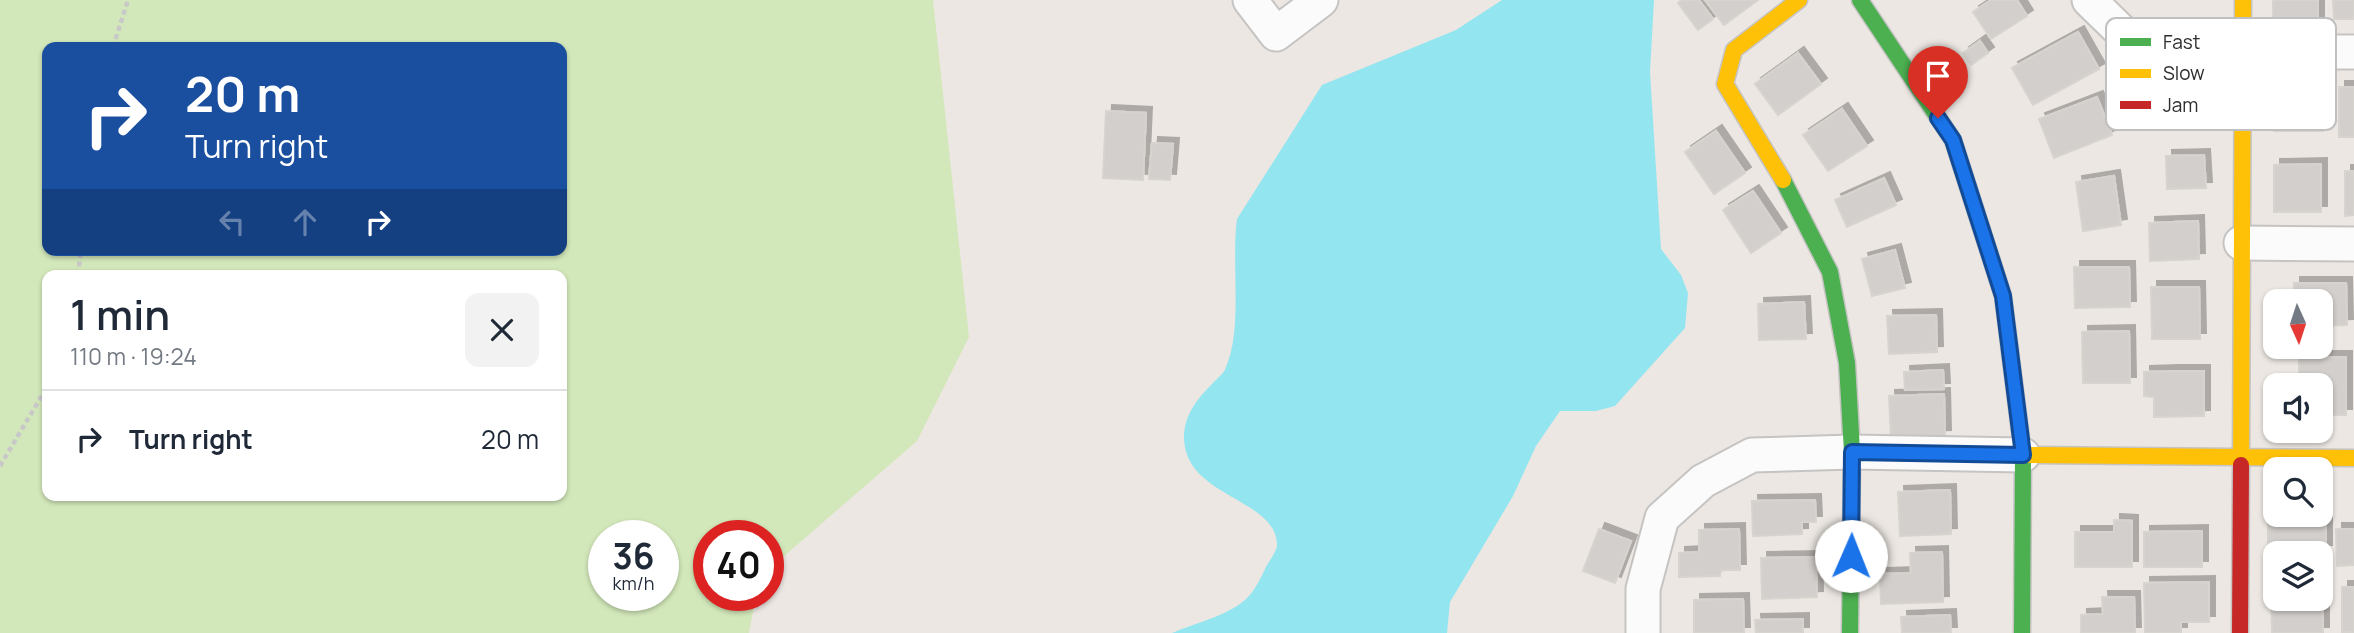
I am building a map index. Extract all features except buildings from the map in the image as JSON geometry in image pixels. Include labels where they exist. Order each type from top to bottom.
[{"type":"street","points":[[1250,0],[1276,34],[1321,0]]},
{"type":"street","points":[[1798,0],[1734,50],[1725,85],[1782,180],[1830,272],[1847,363],[1852,452],[1850,633]]},
{"type":"street","points":[[1860,0],[1953,140],[2003,296],[2023,455],[2022,633]]},
{"type":"street","points":[[2089,0],[2107,18]]},
{"type":"street","points":[[2243,0],[2243,18]]},
{"type":"street","points":[[2336,52],[2354,52]]},
{"type":"street","points":[[2240,633],[2242,130]]},
{"type":"street","points":[[2241,243],[2354,244]]},
{"type":"street","points":[[1643,633],[1643,589],[1662,519],[1703,481],[1752,455],[1852,452],[2354,458]]},
{"type":"path","points":[[115,42],[128,0]]},
{"type":"path","points":[[0,466],[42,392]]},
{"type":"green space","points":[[0,0],[933,0],[969,337],[917,441],[784,556],[784,520],[693,520],[693,611],[753,611],[749,633],[0,633]]},
{"type":"water","points":[[1502,0],[1654,0],[1650,72],[1661,249],[1681,275],[1688,293],[1685,328],[1615,406],[1596,411],[1560,411],[1536,446],[1513,496],[1450,602],[1447,633],[1172,633],[1223,614],[1241,603],[1251,594],[1277,546],[1273,530],[1263,517],[1214,486],[1199,473],[1188,458],[1184,438],[1186,422],[1192,408],[1224,372],[1231,351],[1235,315],[1237,219],[1322,85],[1456,30]]},
{"type":"traffic: fast","points":[[1860,0],[1953,140],[2003,296],[2023,455],[2022,633]]},
{"type":"traffic: fast","points":[[1783,180],[1830,272],[1847,363],[1852,452],[1850,633]]},
{"type":"traffic: slow","points":[[1783,180],[1725,84],[1734,50],[1799,0]]},
{"type":"traffic: slow","points":[[2243,0],[2243,18]]},
{"type":"traffic: slow","points":[[2241,465],[2242,130]]},
{"type":"traffic: slow","points":[[2023,455],[2354,458]]},
{"type":"traffic: jam","points":[[2240,633],[2241,465]]},
{"type":"route","points":[[1851,556],[1852,452],[2023,455],[2003,296],[1953,140],[1938,118]]}]
